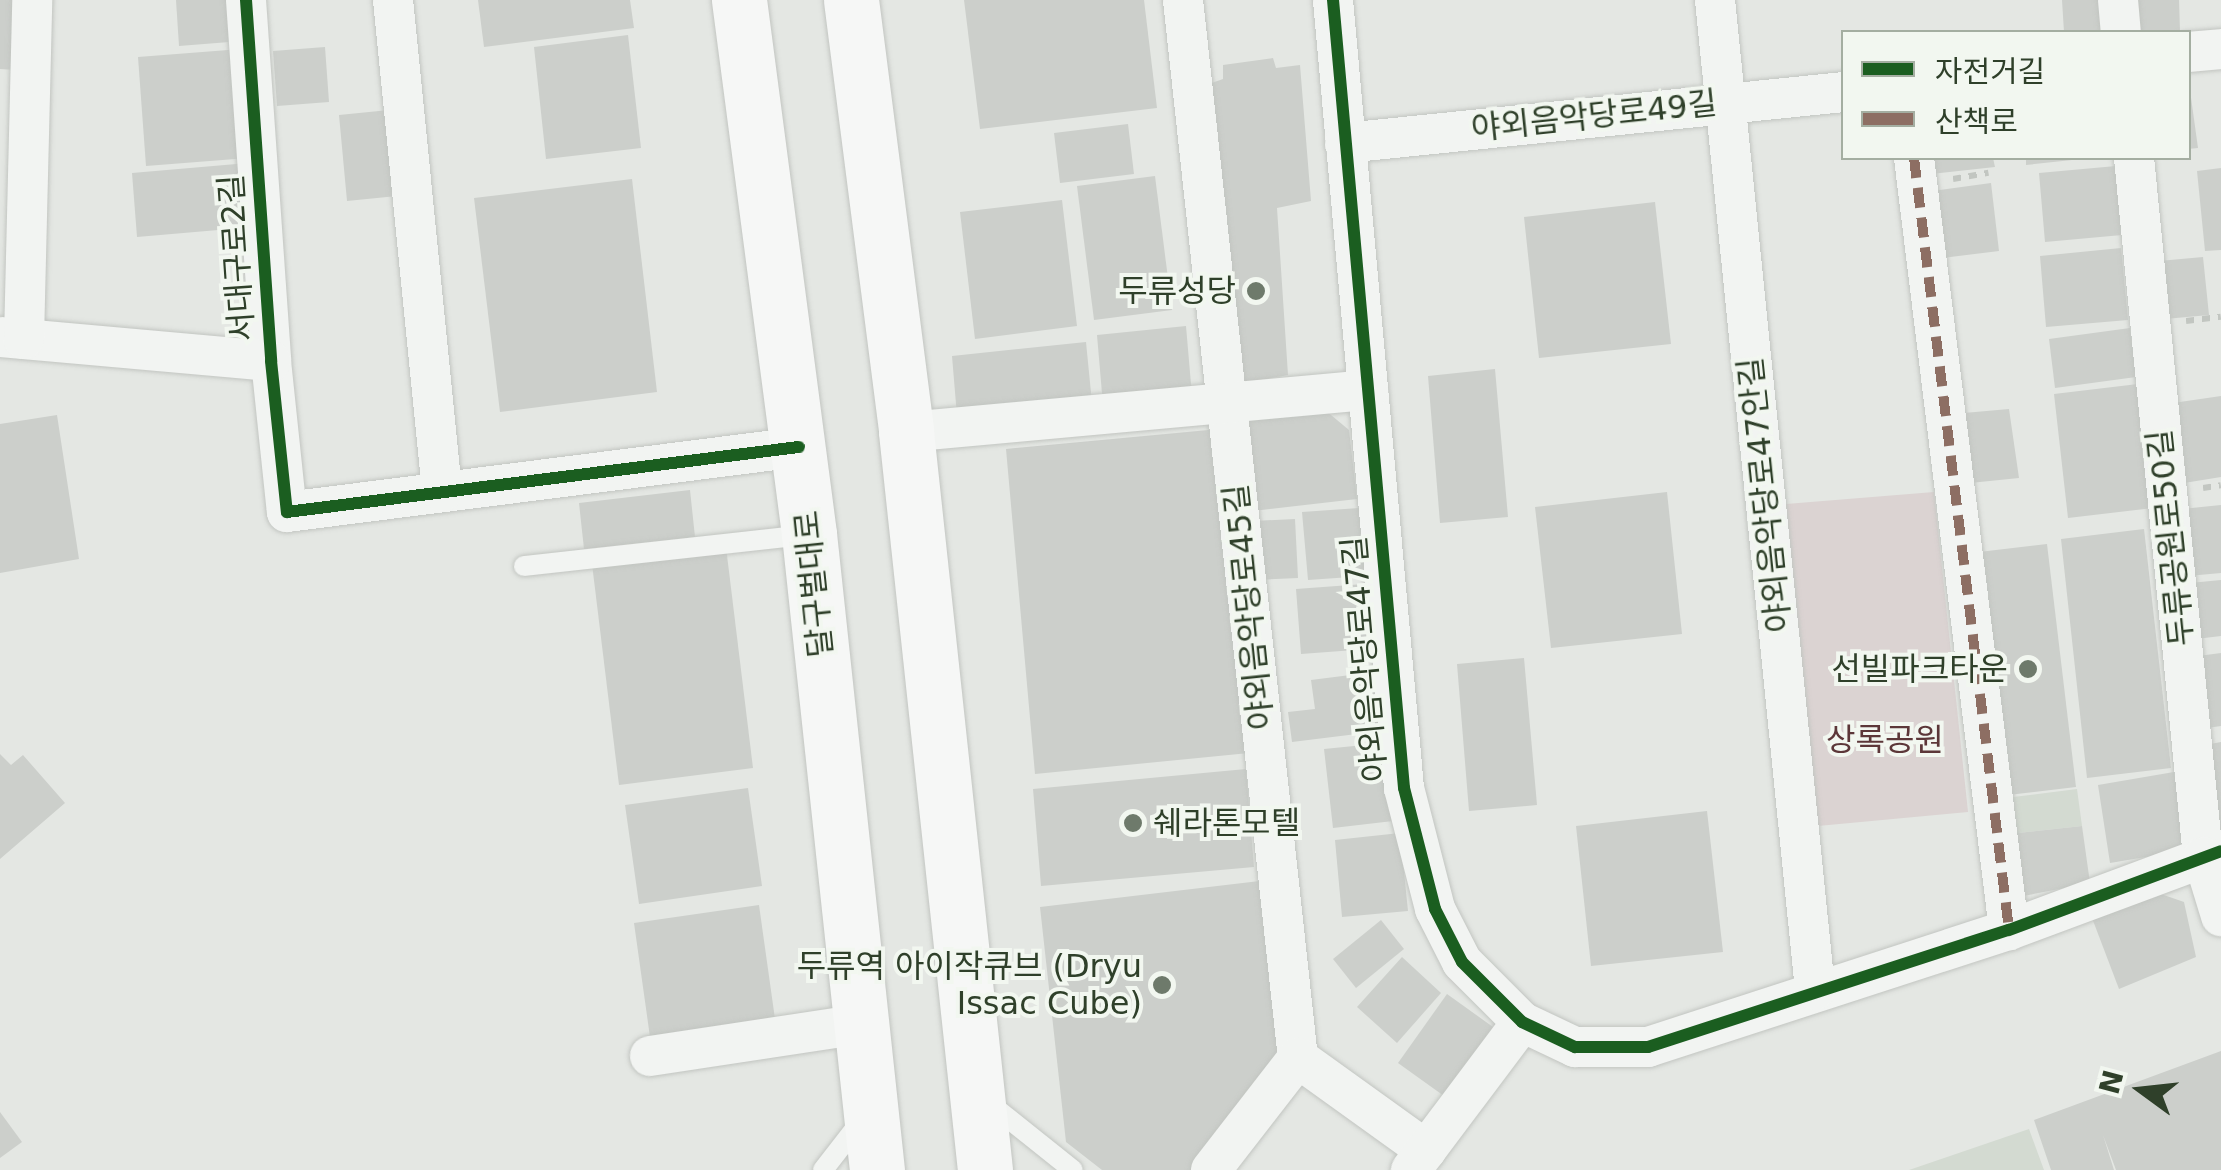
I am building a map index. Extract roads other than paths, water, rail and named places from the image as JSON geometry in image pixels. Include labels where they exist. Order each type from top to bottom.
[{"type":"main road","name":"달구벌대로","points":[[739,0],[809,534],[862,1024],[851,1160]]},
{"type":"main road","points":[[851,0],[906,432],[985,1170]]},
{"type":"main road","points":[[975,1097],[1000,1170]]},
{"type":"street","points":[[32,0],[12,338],[271,361]]},
{"type":"street","name":"서대구로2길","points":[[246,0],[271,361],[288,512],[442,492]]},
{"type":"street","points":[[393,0],[442,492],[798,447]]},
{"type":"street","name":"야외음악당로45길","points":[[1184,0],[1298,1058]]},
{"type":"street","name":"야외음악당로47길","points":[[1333,0],[1404,788],[1435,909],[1462,962],[1522,1022],[1575,1047],[1648,1048],[1815,990],[2008,930],[2212,854]]},
{"type":"street","name":"야외음악당로47안길","points":[[1715,0],[1815,990]]},
{"type":"street","points":[[2118,0],[2121,30]]},
{"type":"street","points":[[2191,52],[2221,49]]},
{"type":"street","name":"야외음악당로49길","points":[[1345,143],[1841,92]]},
{"type":"street","points":[[1914,160],[2008,930]]},
{"type":"street","name":"두류공원로50길","points":[[2134,160],[2221,916]]},
{"type":"street","points":[[906,432],[1368,390]]},
{"type":"street","points":[[1211,1170],[1298,1058],[1418,1160],[1522,1022]]},
{"type":"street","points":[[650,1056],[862,1024]]},
{"type":"lane","points":[[524,566],[809,534]]},
{"type":"lane","points":[[975,1097],[1073,1170]]},
{"type":"place","name":"두류성당","points":[[1256,291]]},
{"type":"place","name":"선빌파크타운","points":[[2028,669]]},
{"type":"place","name":"쉐라톤모텔","points":[[1133,823]]},
{"type":"place","name":"두류역 아이작큐브 (Dryu Issac Cube)","points":[[1162,985]]},
{"type":"park label","name":"상록공원","points":[[1885,740]]}]
